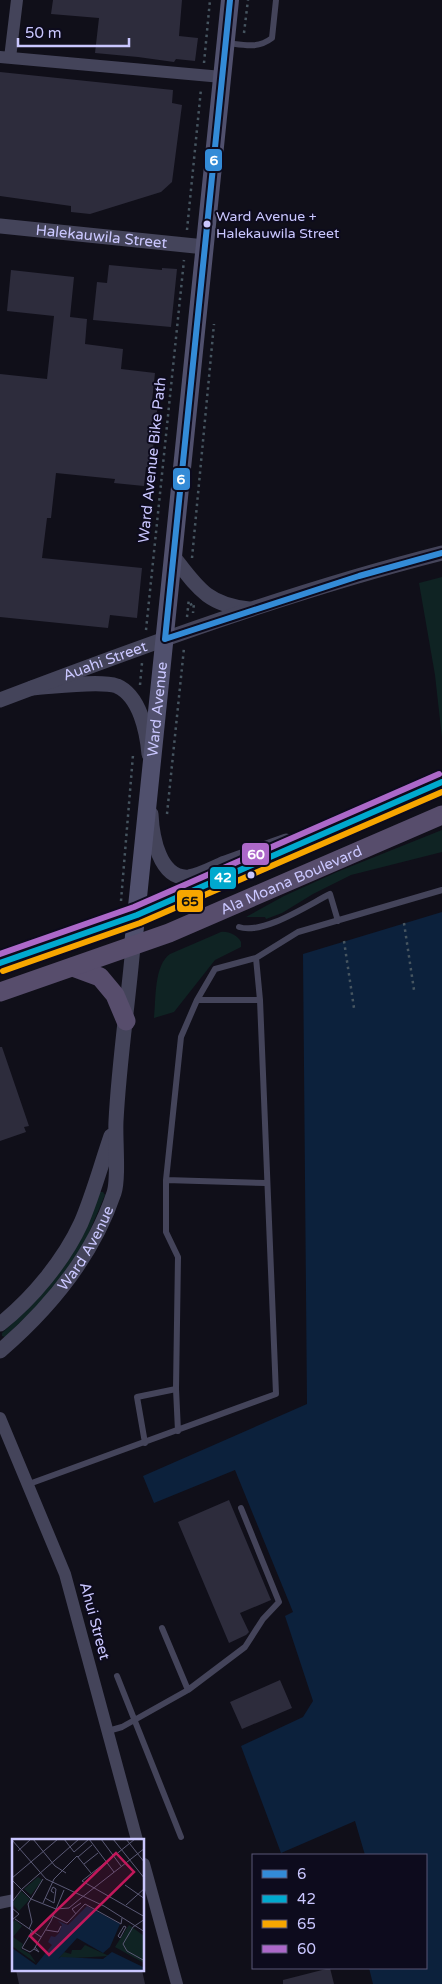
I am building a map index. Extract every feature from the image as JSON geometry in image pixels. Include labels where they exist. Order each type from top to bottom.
[{"type":"main road","name":"Ward Avenue","points":[[133,946],[222,77],[235,44],[230,0]]},
{"type":"main road","name":"Ala Moana Boulevard","points":[[0,964],[136,915],[442,782]]},
{"type":"main road","name":"Ala Moana Boulevard","points":[[0,992],[194,923],[442,816]]},
{"type":"main road","points":[[73,967],[100,978],[115,995],[126,1022]]},
{"type":"street","points":[[17,0],[5,58],[222,77]]},
{"type":"street","name":"Halekauwila Street","points":[[0,226],[205,247]]},
{"type":"street","name":"Auahi Street","points":[[0,700],[185,632],[359,576],[442,553]]},
{"type":"street","points":[[173,556],[200,590],[218,602],[232,608],[253,610]]},
{"type":"street","points":[[32,688],[99,684],[114,685],[127,693],[138,709],[148,743],[152,828],[158,852],[170,870],[186,877],[366,815]]},
{"type":"street","name":"Ward Avenue","points":[[0,1351],[40,1314],[68,1280],[95,1240],[115,1191],[116,1120],[133,946]]},
{"type":"street","name":"Ward Avenue","points":[[0,1324],[27,1300],[56,1264],[80,1225],[116,1120]]},
{"type":"street","name":"Ahui Street","points":[[0,1418],[65,1574],[137,1839]]},
{"type":"street","points":[[145,1871],[177,1984]]},
{"type":"lane","points":[[235,44],[264,45],[272,38],[276,0]]},
{"type":"lane","points":[[178,1430],[176,1389],[178,1257],[166,1232],[166,1180],[181,1037],[197,1000],[215,970],[256,958],[292,935],[442,890]]},
{"type":"lane","points":[[239,927],[246,929],[260,927],[330,894],[338,920]]},
{"type":"lane","points":[[29,1484],[276,1394],[260,1000],[256,958]]},
{"type":"lane","points":[[197,1000],[260,1000]]},
{"type":"lane","points":[[166,1180],[266,1183]]},
{"type":"lane","points":[[145,1443],[137,1397],[176,1389]]},
{"type":"lane","points":[[108,1731],[122,1727],[134,1718],[188,1690],[245,1647],[263,1619],[279,1602],[240,1508]]},
{"type":"lane","points":[[162,1628],[188,1690]]},
{"type":"lane","points":[[117,1676],[181,1837]]},
{"type":"path","name":"Ward Avenue Bike Path","points":[[138,709],[210,0]]},
{"type":"path","points":[[235,44],[248,0]]},
{"type":"path","points":[[166,820],[191,578],[215,315]]},
{"type":"path","points":[[190,605],[194,603],[193,617]]},
{"type":"path","points":[[134,747],[120,900],[136,915]]},
{"type":"path","points":[[404,923],[414,990]]},
{"type":"path","points":[[344,941],[354,1008]]},
{"type":"green space","points":[[442,577],[442,738],[435,675],[419,583]]},
{"type":"green space","points":[[442,830],[442,852],[351,875],[313,894],[282,913],[266,919],[265,917],[246,917],[284,896],[337,872]]},
{"type":"green space","points":[[221,932],[227,932],[235,936],[240,940],[241,947],[215,960],[174,1012],[154,1018],[158,974],[165,959],[170,954]]},
{"type":"green space","points":[[100,1192],[103,1192],[105,1195],[85,1242],[55,1288],[5,1337],[2,1336],[2,1333],[30,1307]]},
{"type":"water","points":[[442,912],[442,1984],[373,1984],[369,1969],[427,1969],[427,1854],[365,1854],[355,1821],[281,1853],[241,1746],[303,1717],[313,1701],[285,1616],[293,1612],[235,1470],[154,1503],[143,1476],[307,1404],[303,954]]},
{"type":"building","points":[[53,0],[182,0],[179,36],[198,38],[195,61],[176,59],[174,62],[95,53],[99,18],[51,14]]},
{"type":"building","points":[[0,72],[173,90],[172,103],[182,105],[172,182],[161,192],[90,214],[71,212],[71,206],[0,196]]},
{"type":"building","points":[[109,265],[162,270],[162,268],[177,269],[171,327],[93,320],[97,282],[107,283]]},
{"type":"building","points":[[11,270],[74,277],[70,317],[87,319],[85,344],[123,349],[121,369],[155,373],[152,401],[158,402],[151,467],[146,467],[144,486],[114,483],[115,479],[56,473],[51,518],[47,518],[42,558],[142,568],[137,618],[110,615],[108,628],[0,617],[0,374],[47,379],[54,316],[7,311]]},
{"type":"building","points":[[0,1047],[2,1047],[29,1126],[24,1127],[26,1132],[0,1141]]},
{"type":"building","points":[[229,1500],[271,1600],[240,1613],[249,1632],[229,1643],[178,1522]]},
{"type":"building","points":[[280,1680],[292,1708],[242,1729],[230,1702]]},
{"type":"building","points":[[330,1969],[334,1984],[283,1984],[283,1980]]},
{"type":"building","points":[[16,1972],[142,1972],[145,1984],[19,1984]]},
{"type":"transit line","name":"6","points":[[165,639],[230,0]]},
{"type":"transit line","name":"6","points":[[165,639],[359,576],[442,553]]},
{"type":"transit line","name":"60","points":[[0,954],[134,907],[439,774]]},
{"type":"transit line","name":"42","points":[[0,963],[137,915],[442,782]]},
{"type":"transit line","name":"65","points":[[3,971],[140,923],[442,792]]},
{"type":"place","name":"Ward Avenue + Halekauwila Street","points":[[207,224]]}]
